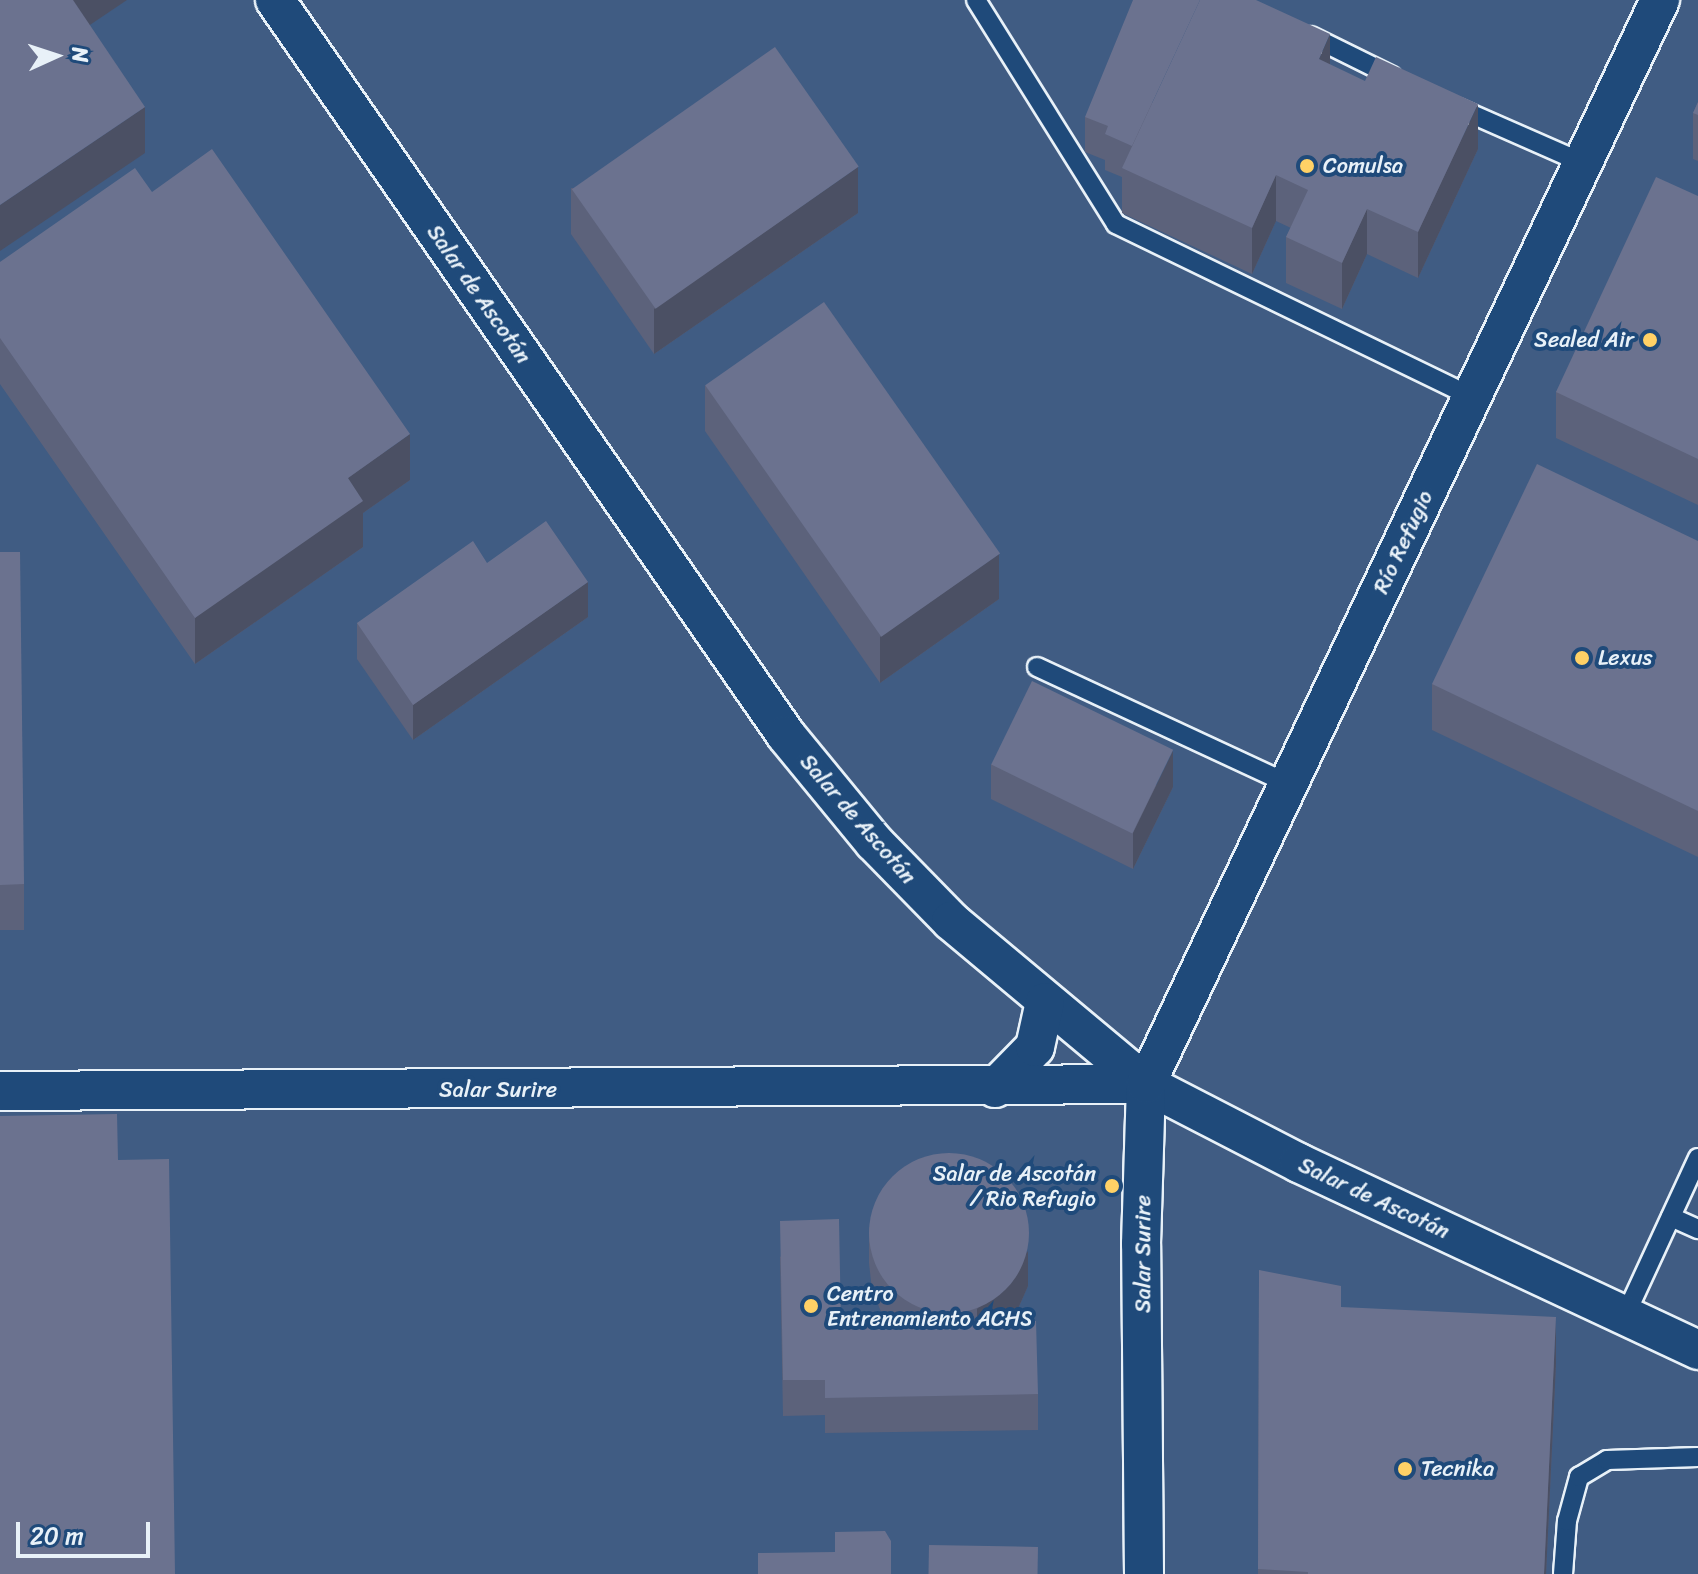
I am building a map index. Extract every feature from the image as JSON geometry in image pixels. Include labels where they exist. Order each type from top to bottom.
[{"type":"street","name":"Salar de Ascotán","points":[[275,0],[805,760],[874,842],[951,921],[1146,1084],[1279,1153],[1698,1350]]},
{"type":"street","name":"Río Refugio","points":[[1146,1084],[1660,0]]},
{"type":"street","points":[[995,1088],[1011,1077],[1035,1047],[1045,1002]]},
{"type":"street","name":"Salar Surire","points":[[0,1091],[995,1088],[1146,1084],[1141,1244],[1144,1574]]},
{"type":"lane","points":[[976,0],[1116,224],[1472,397]]},
{"type":"lane","points":[[1293,27],[1405,82]]},
{"type":"lane","points":[[1433,96],[1583,163]]},
{"type":"lane","points":[[1037,667],[1289,784]]},
{"type":"lane","points":[[1625,1316],[1698,1158]]},
{"type":"lane","points":[[1671,1217],[1698,1229]]},
{"type":"lane","points":[[1563,1574],[1567,1521],[1579,1477],[1607,1460],[1698,1457]]},
{"type":"shaded area","points":[[0,0],[1698,0],[1698,1574],[0,1574]]},
{"type":"building","points":[[0,0],[73,0],[145,107],[0,205]]},
{"type":"building","points":[[1133,0],[1200,0],[1132,146],[1105,134],[1108,126],[1085,117]]},
{"type":"building","name":"Comulsa","points":[[1200,0],[1256,0],[1330,34],[1319,59],[1365,81],[1376,57],[1478,104],[1418,232],[1367,209],[1342,263],[1286,237],[1308,190],[1276,175],[1252,228],[1122,168]]},
{"type":"building","points":[[775,47],[859,167],[656,309],[572,189]]},
{"type":"building","points":[[212,149],[410,434],[348,478],[363,501],[195,618],[0,338],[0,262],[135,168],[152,192]]},
{"type":"building","name":"Sealed Air","points":[[1656,177],[1698,196],[1698,459],[1556,392]]},
{"type":"building","points":[[824,302],[1000,553],[881,637],[705,385]]},
{"type":"building","name":"Lexus","points":[[1537,464],[1698,541],[1698,811],[1432,684]]},
{"type":"building","points":[[546,521],[588,582],[413,705],[357,623],[473,541],[487,563]]},
{"type":"building","points":[[0,552],[20,552],[24,884],[0,885]]},
{"type":"building","points":[[1032,681],[1173,750],[1132,833],[991,765]]},
{"type":"building","points":[[117,1114],[118,1160],[169,1159],[175,1574],[0,1574],[0,1116]]},
{"type":"building","points":[[949,1153],[980,1159],[1005,1177],[1023,1202],[1029,1233],[1023,1264],[1005,1289],[980,1307],[949,1313],[918,1307],[893,1289],[875,1264],[869,1233],[875,1202],[893,1177],[918,1159]]},
{"type":"building","name":"Centro Entrenamiento ACHS","points":[[839,1219],[841,1324],[1036,1321],[1038,1394],[825,1398],[825,1380],[783,1380],[780,1221]]},
{"type":"building","name":"Tecnika","points":[[1259,1270],[1341,1286],[1341,1307],[1556,1317],[1544,1574],[1308,1574],[1258,1569]]},
{"type":"building","points":[[885,1531],[891,1541],[891,1574],[758,1574],[758,1553],[835,1552],[835,1532]]},
{"type":"building","points":[[929,1545],[1038,1547],[1038,1574],[928,1574]]},
{"type":"place","name":"Comulsa","points":[[1307,166]]},
{"type":"place","name":"Sealed Air","points":[[1650,340]]},
{"type":"place","name":"Lexus","points":[[1582,658]]},
{"type":"place","name":"Salar de Ascotán / Rio Refugio","points":[[1112,1186]]},
{"type":"place","name":"Centro Entrenamiento ACHS","points":[[811,1306]]},
{"type":"place","name":"Tecnika","points":[[1405,1469]]}]
